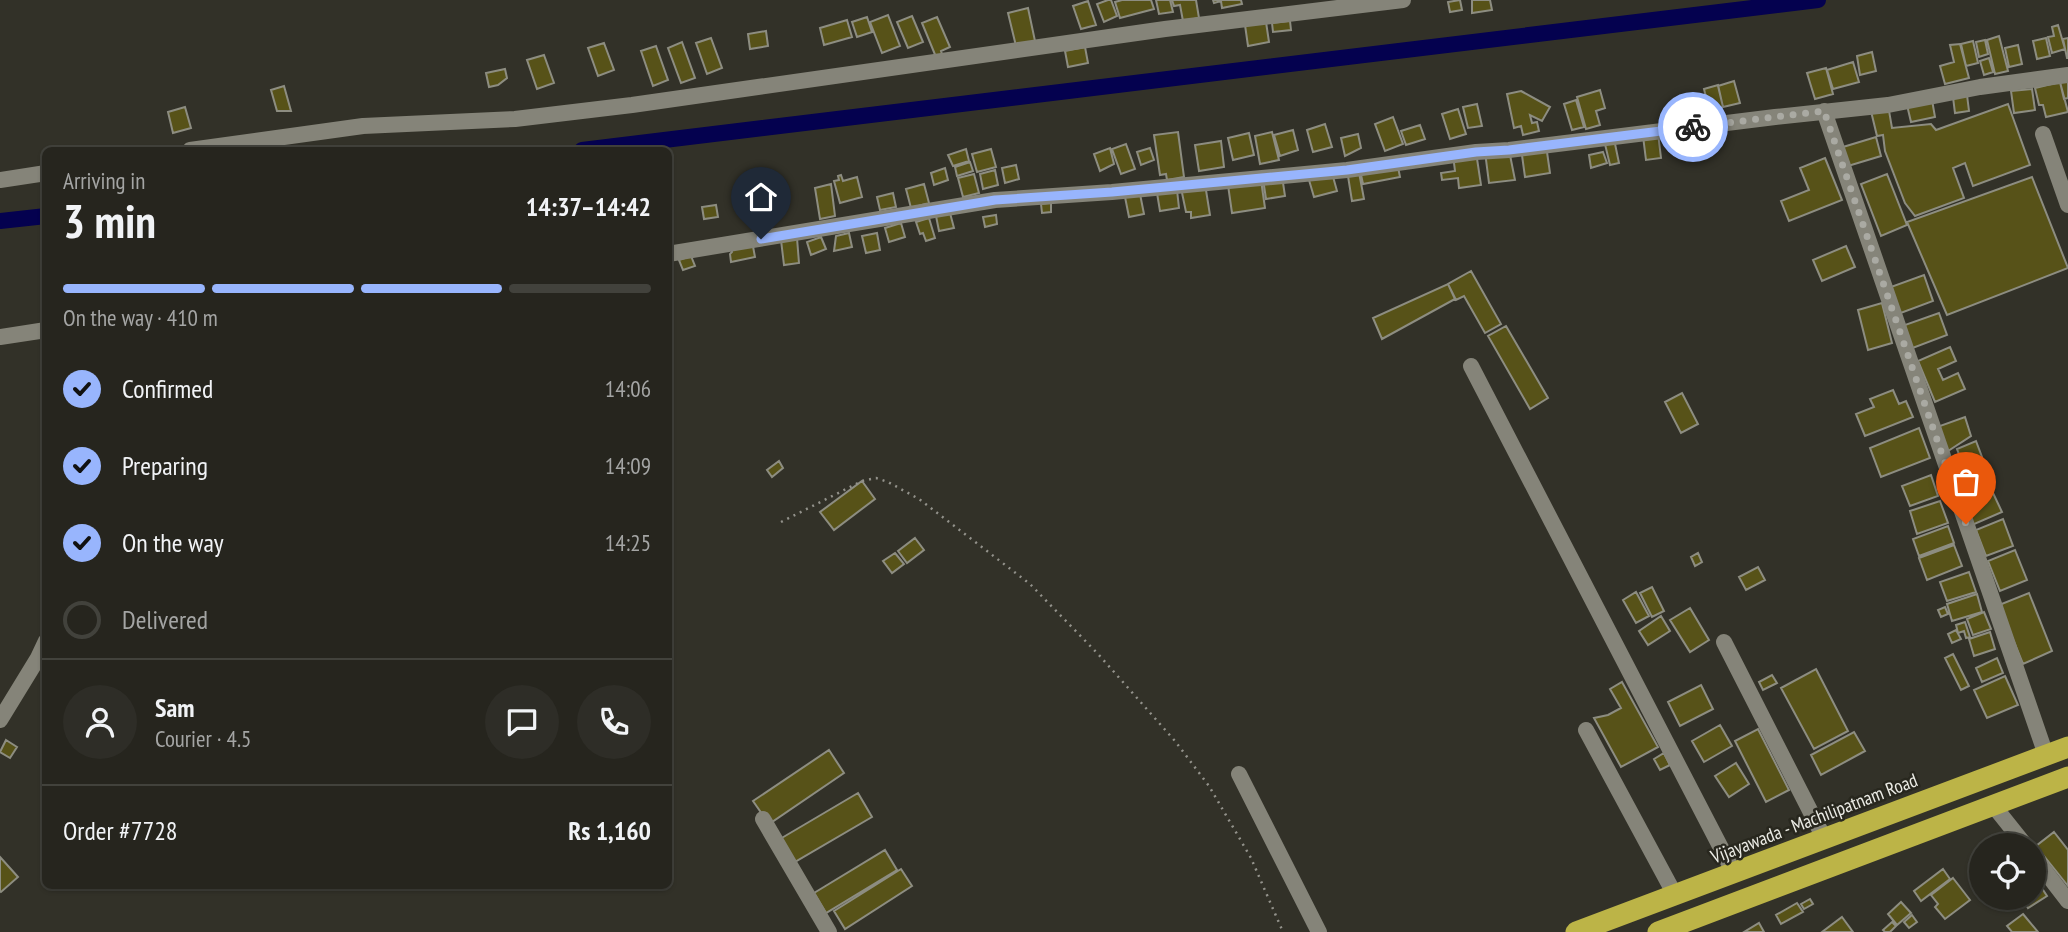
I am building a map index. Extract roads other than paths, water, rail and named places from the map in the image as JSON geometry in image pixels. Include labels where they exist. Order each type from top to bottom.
[{"type":"highway","name":"Vijayawada - Machilipatnam Road","points":[[1576,932],[2068,747]]},
{"type":"highway","points":[[1672,930],[1993,805],[2066,781]]},
{"type":"street","points":[[212,147],[363,126],[515,119],[632,105],[1165,29],[1403,0]]},
{"type":"street","points":[[672,253],[995,200],[1347,170],[1476,152],[1888,105],[2068,75]]},
{"type":"street","points":[[1824,111],[2046,755]]},
{"type":"street","points":[[2043,134],[2068,205]]},
{"type":"street","points":[[0,180],[42,174]]},
{"type":"street","points":[[0,337],[42,331]]},
{"type":"street","points":[[1471,366],[1734,873]]},
{"type":"street","points":[[1724,642],[1824,838]]},
{"type":"street","points":[[0,720],[42,650]]},
{"type":"street","points":[[1586,730],[1675,895]]},
{"type":"street","points":[[1239,774],[1319,932]]},
{"type":"street","points":[[1993,805],[2015,833]]},
{"type":"street","points":[[763,819],[829,932]]},
{"type":"street","points":[[2046,873],[2068,901]]},
{"type":"waterway","points":[[607,147],[1818,0]]},
{"type":"waterway","points":[[0,221],[42,216]]}]
